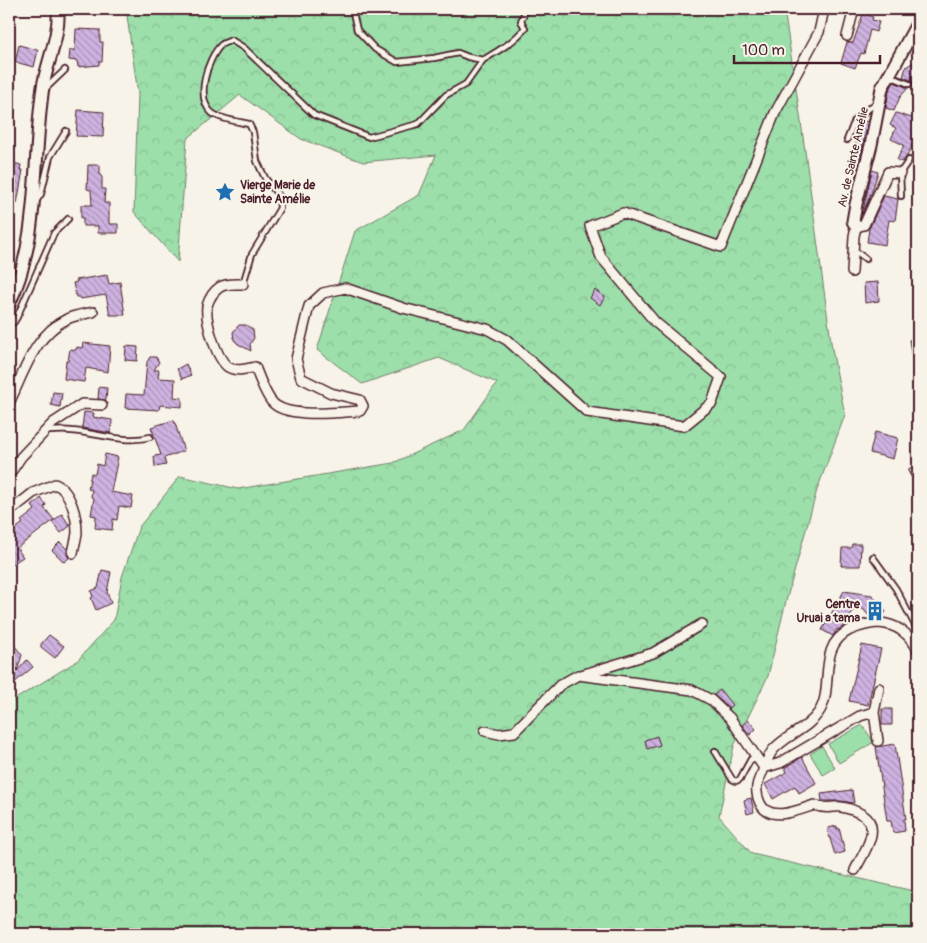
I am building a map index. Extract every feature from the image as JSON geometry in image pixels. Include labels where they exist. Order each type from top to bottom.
[{"type":"street","points":[[243,284],[221,286],[212,295],[207,307],[214,343],[229,368],[240,370],[255,367],[272,403],[287,410],[300,413],[360,411],[363,406],[360,400],[330,393],[301,378],[296,359],[309,306],[323,293],[345,288],[403,308],[487,329],[507,340],[587,412],[684,426],[712,403],[721,378],[655,322],[601,257],[590,226],[623,213],[721,247],[775,113],[819,32],[824,9]]},
{"type":"street","points":[[847,36],[854,9]]},
{"type":"street","points":[[9,304],[25,259],[32,208],[42,90],[53,51],[60,11]]},
{"type":"street","name":"Av. de Sainte Amélie","points":[[856,227],[853,221],[856,204],[871,144],[882,88],[918,22]]},
{"type":"street","points":[[852,272],[856,227],[864,226],[888,172],[900,173]]},
{"type":"street","points":[[9,403],[29,360],[42,339],[55,326],[69,318],[93,312]]},
{"type":"street","points":[[9,475],[21,457],[53,423],[82,404],[102,405]]},
{"type":"street","points":[[9,512],[33,492],[55,484],[61,486],[67,493],[77,532],[73,553]]},
{"type":"street","points":[[854,870],[870,840],[872,829],[868,818],[854,810],[839,807],[822,809],[814,805],[774,814],[767,812],[762,808],[756,791],[756,783],[762,765],[771,752],[782,741],[816,717],[821,709],[829,658],[833,648],[845,633],[859,626],[883,623],[894,626],[903,632],[913,640],[918,650]]},
{"type":"street","points":[[485,731],[499,734],[514,732],[560,685],[578,675],[652,653],[702,624]]},
{"type":"street","points":[[578,675],[692,690],[711,700],[730,718],[762,765]]},
{"type":"street","points":[[878,741],[874,712],[879,688]]},
{"type":"street","points":[[762,765],[780,764],[860,716],[874,712]]},
{"type":"lane","points":[[352,9],[357,30],[375,49],[397,62],[458,53],[483,60]]},
{"type":"lane","points":[[243,284],[252,254],[280,208],[279,196],[265,178],[257,161],[253,132],[249,124],[214,115],[207,108],[203,96],[207,66],[222,44],[231,40],[244,48],[314,116],[369,137],[418,124],[446,95],[466,84],[483,60],[521,33],[524,28],[521,21],[526,9]]},
{"type":"lane","points":[[42,90],[46,89],[65,70]]},
{"type":"lane","points":[[888,75],[909,84]]},
{"type":"lane","points":[[847,140],[856,120],[880,100]]},
{"type":"lane","points":[[32,208],[41,194],[50,157],[66,131]]},
{"type":"lane","points":[[902,196],[900,173],[909,160]]},
{"type":"lane","points":[[9,324],[14,322],[17,317],[54,233],[68,219]]},
{"type":"lane","points":[[853,250],[866,259]]},
{"type":"lane","points":[[46,431],[71,431],[93,435],[142,439],[150,436]]},
{"type":"lane","points":[[912,471],[918,481]]},
{"type":"lane","points":[[873,557],[896,589],[918,631]]},
{"type":"lane","points":[[715,751],[732,779],[736,782],[740,779],[751,760],[762,765]]},
{"type":"green space","points":[[126,9],[784,9],[832,349],[845,415],[817,490],[785,605],[768,676],[734,746],[719,816],[752,854],[918,892],[918,934],[9,934],[9,703],[77,661],[114,620],[122,577],[139,527],[180,476],[238,489],[393,463],[464,430],[497,383],[439,358],[362,384],[317,350],[355,231],[419,195],[436,155],[363,162],[301,139],[240,95],[187,139],[178,262],[134,212],[138,94]]},
{"type":"green space","points":[[862,725],[874,742],[839,763],[828,744]]},
{"type":"green space","points":[[822,746],[835,768],[823,775],[810,754]]},
{"type":"building","points":[[863,14],[873,17],[872,20],[879,22],[876,32],[870,30],[864,54],[861,53],[855,68],[841,63],[847,42],[853,43]]},
{"type":"building","points":[[76,29],[100,30],[100,42],[103,42],[102,62],[99,62],[99,65],[78,67],[77,61],[69,60],[70,50],[75,50]]},
{"type":"building","points":[[19,45],[38,50],[34,67],[15,62]]},
{"type":"building","points":[[915,61],[918,65],[918,86],[913,85],[911,80],[903,77],[906,67]]},
{"type":"building","points":[[894,82],[908,88],[900,97],[894,111],[886,108],[889,91]]},
{"type":"building","points":[[78,110],[104,112],[103,137],[76,136]]},
{"type":"building","points":[[896,113],[918,120],[918,133],[902,162],[897,160],[904,145],[891,139],[896,128],[890,125]]},
{"type":"building","points":[[861,120],[868,122],[861,154],[856,172],[848,171],[851,150],[855,150],[859,122]]},
{"type":"building","points":[[13,163],[21,165],[20,170],[23,170],[17,204],[9,202],[9,187]]},
{"type":"building","points":[[88,165],[100,165],[102,189],[105,189],[104,203],[109,203],[109,224],[118,224],[118,233],[98,233],[98,226],[83,226],[81,205],[92,205],[91,190],[87,189]]},
{"type":"building","points":[[872,170],[878,172],[862,215]]},
{"type":"building","points":[[884,196],[898,199],[895,221],[889,220],[885,245],[867,242],[869,229]]},
{"type":"building","points":[[107,275],[109,284],[120,282],[125,315],[110,315],[106,295],[80,299],[80,297],[76,297],[73,283],[77,282],[76,280]]},
{"type":"building","points":[[878,282],[879,301],[865,303],[864,283]]},
{"type":"building","points":[[595,290],[605,297],[600,305],[590,298]]},
{"type":"building","points":[[239,325],[246,325],[253,330],[254,338],[250,344],[251,351],[234,340],[233,332]]},
{"type":"building","points":[[918,336],[918,369],[914,370],[909,340]]},
{"type":"building","points":[[83,343],[110,346],[108,372],[86,368],[84,382],[64,379],[66,361],[68,361],[70,349],[82,348]]},
{"type":"building","points":[[126,346],[138,347],[137,361],[125,360]]},
{"type":"building","points":[[150,357],[156,357],[159,362],[154,370],[159,370],[158,378],[175,379],[174,397],[182,398],[182,407],[160,405],[159,410],[125,408],[126,394],[144,395],[147,362]]},
{"type":"building","points":[[186,364],[191,375],[182,379],[177,369]]},
{"type":"building","points":[[99,387],[107,388],[106,400],[98,399]]},
{"type":"building","points":[[53,392],[62,393],[60,407],[51,405]]},
{"type":"building","points":[[84,412],[94,413],[93,417],[112,420],[111,433],[82,428]]},
{"type":"building","points":[[174,420],[184,451],[164,458],[166,465],[155,467],[154,456],[161,455],[151,427]]},
{"type":"building","points":[[875,432],[898,438],[893,459],[870,453]]},
{"type":"building","points":[[105,454],[118,457],[111,492],[133,496],[131,508],[119,506],[117,520],[113,519],[112,530],[95,528],[96,516],[91,515],[94,498],[91,497],[92,490],[88,489],[91,473],[95,474],[97,464],[103,466]]},
{"type":"building","points":[[41,498],[46,505],[44,507],[54,520],[17,548],[23,557],[12,564],[9,560],[9,534],[35,510],[32,506]]},
{"type":"building","points":[[62,514],[70,526],[61,533],[52,522]]},
{"type":"building","points":[[60,542],[67,549],[69,558],[64,562],[52,550]]},
{"type":"building","points":[[852,544],[861,544],[860,566],[841,566],[842,548],[851,548]]},
{"type":"building","points":[[102,570],[111,572],[107,592],[111,603],[96,610],[91,598],[93,597],[91,591],[98,588]]},
{"type":"building","name":"Centre Uruai a tama","points":[[844,591],[872,595],[886,612],[881,617],[870,617],[863,609],[855,608],[844,626],[837,629],[833,636],[822,630]]},
{"type":"building","points":[[49,635],[64,646],[55,658],[41,647],[41,644]]},
{"type":"building","points":[[14,645],[22,655],[17,671],[27,660],[33,667],[13,684],[9,692],[9,649]]},
{"type":"building","points":[[862,645],[881,649],[868,705],[849,701]]},
{"type":"building","points":[[720,690],[732,705],[729,708],[714,695]]},
{"type":"building","points":[[882,709],[892,709],[892,725],[882,725]]},
{"type":"building","points":[[748,720],[756,729],[750,735],[742,725]]},
{"type":"building","points":[[657,736],[660,745],[647,749],[645,740]]},
{"type":"building","points":[[895,744],[906,819],[904,819],[905,831],[893,833],[891,821],[887,821],[876,747]]},
{"type":"building","points":[[802,757],[816,783],[799,793],[795,786],[773,799],[765,784],[787,772],[785,768]]},
{"type":"building","points":[[852,790],[854,803],[822,801],[821,794]]},
{"type":"building","points":[[751,798],[754,812],[747,814],[744,800]]},
{"type":"building","points":[[837,826],[845,852],[835,855],[828,828]]},
{"type":"place","name":"Vierge Marie de Sainte Amélie","points":[[225,192]]},
{"type":"place","name":"Centre Uruai a tama","points":[[875,611]]}]
